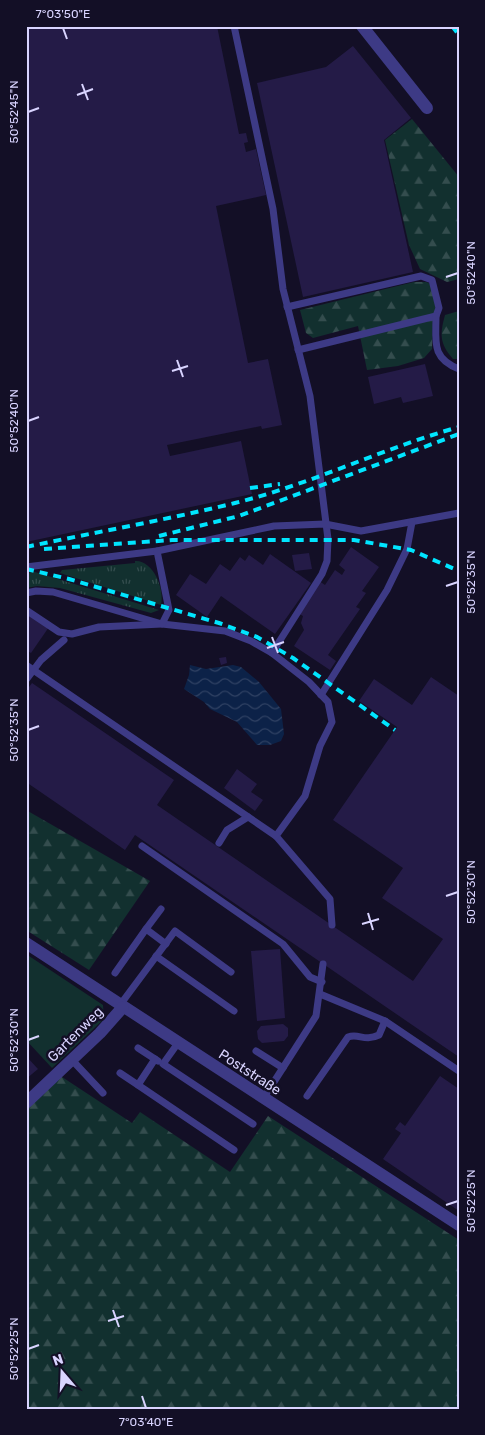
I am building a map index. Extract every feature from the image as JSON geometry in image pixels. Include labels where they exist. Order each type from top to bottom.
[{"type":"street","points":[[362,26],[427,108]]},
{"type":"street","name":"Poststraße","points":[[26,942],[121,1006],[459,1225]]},
{"type":"street","name":"Gartenweg","points":[[26,1103],[72,1060],[121,1006]]},
{"type":"lane","points":[[234,26],[274,209],[283,289],[310,396],[328,550],[322,574],[272,653]]},
{"type":"lane","points":[[288,307],[421,276],[432,280],[439,308],[436,316],[436,350],[442,361],[459,369]]},
{"type":"lane","points":[[298,350],[436,316]]},
{"type":"lane","points":[[26,567],[157,551],[274,526],[325,524],[361,531],[459,513]]},
{"type":"lane","points":[[321,695],[387,590],[407,549],[412,522]]},
{"type":"lane","points":[[157,551],[169,610],[162,624]]},
{"type":"lane","points":[[26,594],[36,591],[53,592],[162,624]]},
{"type":"lane","points":[[26,610],[59,632],[72,634]]},
{"type":"lane","points":[[26,680],[41,660],[72,634],[99,627],[162,624],[225,631],[272,653],[328,702],[332,722],[320,746],[305,796],[276,836]]},
{"type":"lane","points":[[26,665],[276,836],[330,900],[332,925]]},
{"type":"lane","points":[[219,843],[228,830],[248,817]]},
{"type":"lane","points":[[142,846],[283,944],[310,977],[322,982]]},
{"type":"lane","points":[[115,973],[161,909]]},
{"type":"lane","points":[[146,929],[166,944]]},
{"type":"lane","points":[[121,1006],[175,931],[231,972]]},
{"type":"lane","points":[[156,956],[234,1011]]},
{"type":"lane","points":[[263,1098],[316,1016],[324,964]]},
{"type":"lane","points":[[320,994],[386,1021],[459,1071]]},
{"type":"lane","points":[[307,1096],[348,1037],[373,1038],[379,1036],[386,1021]]},
{"type":"lane","points":[[163,1064],[178,1043]]},
{"type":"lane","points":[[138,1048],[253,1124]]},
{"type":"lane","points":[[256,1051],[282,1068]]},
{"type":"lane","points":[[138,1084],[155,1058]]},
{"type":"lane","points":[[72,1060],[103,1094]]},
{"type":"lane","points":[[120,1073],[234,1150]]},
{"type":"green space","points":[[412,119],[459,177],[459,279],[447,282],[420,269],[409,245],[385,140]]},
{"type":"green space","points":[[414,282],[431,284],[437,306],[433,315],[432,349],[424,358],[398,366],[367,370],[358,326],[313,338],[306,333],[300,310]]},
{"type":"green space","points":[[459,311],[459,359],[453,359],[443,343],[442,328],[445,315]]},
{"type":"green space","points":[[135,561],[147,565],[152,570],[161,591],[161,605],[60,573],[62,570],[135,563]]},
{"type":"green space","points":[[35,572],[159,610],[151,613],[60,588],[37,586],[26,588],[26,573]]},
{"type":"green space","points":[[26,810],[150,881],[89,970],[26,930]]},
{"type":"green space","points":[[26,954],[103,1005],[104,1019],[52,1068],[26,1040]]},
{"type":"green space","points":[[59,1075],[132,1123],[140,1112],[230,1172],[268,1116],[459,1240],[459,1409],[26,1409],[26,1109]]},
{"type":"water","points":[[190,665],[206,669],[233,665],[241,667],[259,682],[281,709],[284,734],[281,741],[270,745],[257,745],[237,722],[210,709],[204,702],[184,689]]},
{"type":"building","points":[[26,26],[217,26],[239,134],[246,133],[248,142],[244,143],[246,152],[256,149],[266,195],[216,206],[248,363],[268,359],[282,425],[262,429],[261,426],[167,445],[170,456],[241,441],[252,494],[26,542]]},
{"type":"building","points":[[353,46],[411,118],[384,140],[413,272],[303,297],[257,83],[326,67]]},
{"type":"building","points":[[425,364],[433,396],[403,403],[401,397],[374,404],[368,377]]},
{"type":"building","points":[[351,547],[379,567],[362,591],[366,593],[356,607],[360,609],[328,655],[336,661],[330,670],[294,646],[304,630],[301,623],[303,616],[298,613],[319,581],[325,585],[335,570],[342,575],[345,570],[339,565]]},
{"type":"building","points":[[309,553],[312,569],[295,571],[292,555]]},
{"type":"building","points":[[270,554],[311,583],[275,634],[221,596],[207,617],[176,595],[190,574],[206,584],[220,564],[230,571],[240,557],[245,561],[249,555],[263,565]]},
{"type":"building","points":[[26,613],[51,624],[31,653],[26,650]]},
{"type":"building","points":[[226,657],[227,663],[221,665],[219,658]]},
{"type":"building","points":[[431,677],[459,696],[459,1057],[135,835],[125,850],[26,782],[26,691],[32,683],[174,780],[157,805],[413,981],[443,939],[382,898],[403,868],[333,820],[397,727],[359,701],[374,679],[412,705]]},
{"type":"building","points":[[237,769],[257,784],[251,792],[263,800],[255,811],[224,788]]},
{"type":"building","points":[[280,949],[285,1018],[257,1021],[251,951]]},
{"type":"building","points":[[283,1024],[288,1028],[288,1036],[284,1041],[262,1043],[258,1039],[257,1031],[261,1026]]},
{"type":"building","points":[[26,1056],[38,1069],[26,1079]]},
{"type":"building","points":[[440,1076],[459,1089],[459,1211],[383,1159],[401,1133],[395,1129],[400,1122],[405,1126]]},
{"type":"railway","points":[[452,26],[459,35]]},
{"type":"railway","points":[[26,547],[183,515],[264,495],[459,427]]},
{"type":"railway","points":[[159,536],[239,516],[459,434]]},
{"type":"railway","points":[[250,488],[280,484]]},
{"type":"railway","points":[[44,549],[172,540],[354,540],[411,550],[459,571]]},
{"type":"railway","points":[[26,569],[69,579],[219,623],[257,637],[293,658],[395,730]]}]
